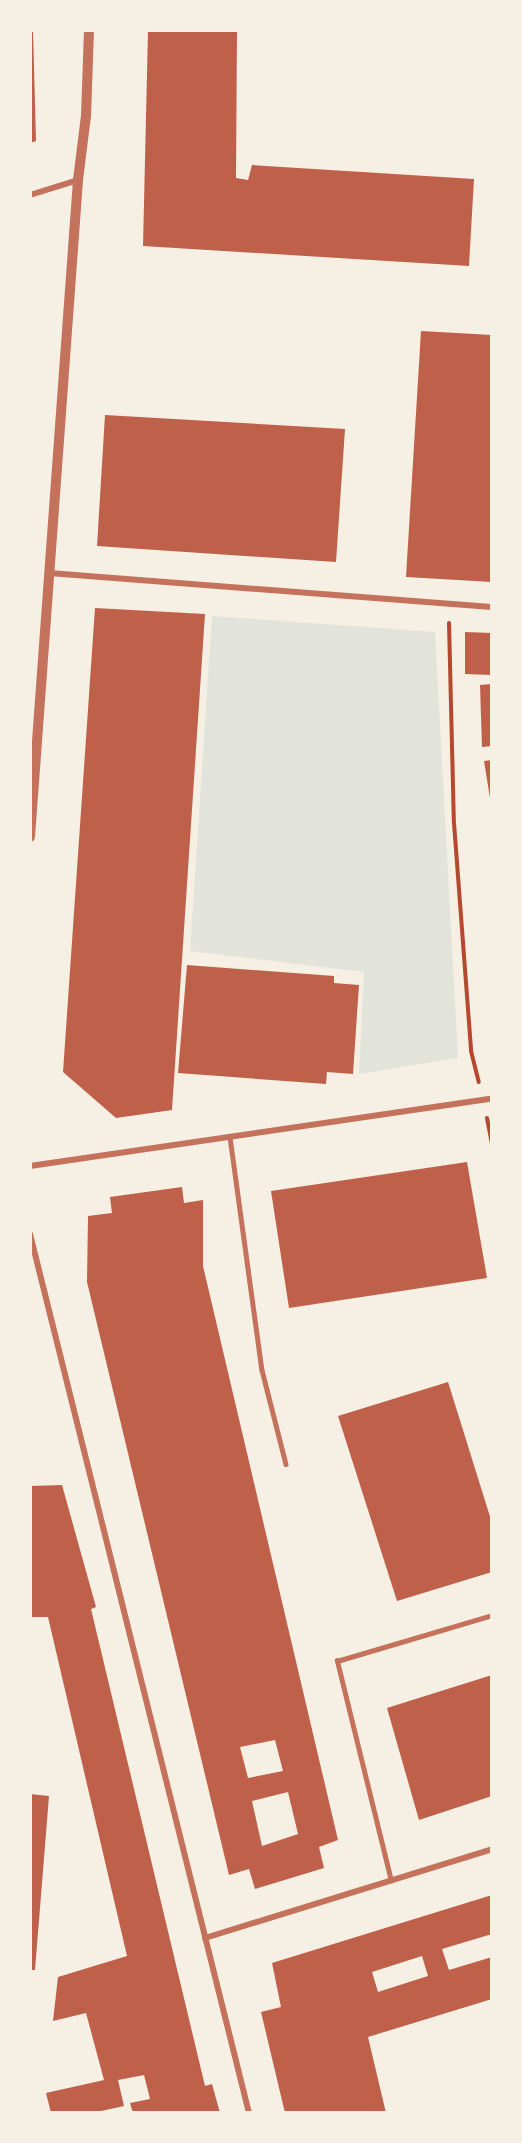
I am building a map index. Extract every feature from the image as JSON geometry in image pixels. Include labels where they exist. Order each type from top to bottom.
[{"type":"street","points":[[30,837],[78,180],[86,116],[89,30]]},
{"type":"street","points":[[30,195],[78,180]]},
{"type":"street","points":[[49,573],[492,607]]},
{"type":"street","points":[[30,1166],[492,1099]]},
{"type":"street","points":[[30,1234],[249,2113]]},
{"type":"street","points":[[205,1938],[492,1849]]},
{"type":"lane","points":[[230,1137],[262,1370],[286,1464]]},
{"type":"lane","points":[[391,1881],[337,1661],[492,1615]]},
{"type":"path","points":[[448,603],[454,823],[471,1051],[484,1100]]},
{"type":"shaded area","points":[[212,616],[435,632],[458,1058],[359,1074],[364,972],[190,951]]},
{"type":"building","points":[[30,30],[33,30],[36,141],[30,143]]},
{"type":"building","points":[[148,30],[237,30],[236,178],[248,180],[252,165],[474,179],[469,266],[143,246]]},
{"type":"building","points":[[421,331],[492,335],[492,582],[406,577]]},
{"type":"building","points":[[105,415],[345,429],[336,562],[97,546]]},
{"type":"building","points":[[95,608],[205,614],[172,1110],[116,1118],[63,1072]]},
{"type":"building","points":[[465,632],[492,633],[492,675],[465,674]]},
{"type":"building","points":[[492,684],[492,746],[482,747],[480,685]]},
{"type":"building","points":[[492,760],[492,798],[490,798],[484,761]]},
{"type":"building","points":[[187,965],[334,976],[334,983],[359,985],[353,1074],[327,1072],[326,1084],[178,1073]]},
{"type":"building","points":[[467,1162],[487,1278],[289,1308],[271,1191]]},
{"type":"building","points":[[182,1187],[184,1203],[203,1200],[203,1266],[338,1840],[319,1847],[324,1868],[255,1889],[249,1869],[229,1875],[87,1282],[88,1216],[112,1213],[110,1197]],"holes":[[[275,1740],[283,1771],[248,1778],[240,1747]],[[288,1792],[298,1834],[262,1846],[252,1801]]]},
{"type":"building","points":[[448,1382],[492,1523],[492,1572],[397,1601],[338,1416]]},
{"type":"building","points":[[62,1485],[96,1607],[91,1609],[205,2086],[212,2084],[220,2113],[133,2113],[130,2103],[150,2099],[144,2075],[118,2080],[124,2106],[92,2113],[51,2113],[46,2093],[104,2080],[86,2013],[53,2021],[58,1977],[127,1956],[48,1617],[30,1617],[30,1486]]},
{"type":"building","points":[[492,1675],[492,1796],[419,1820],[387,1708]]},
{"type":"building","points":[[30,1794],[49,1796],[35,1970],[30,1970]]},
{"type":"building","points":[[492,1895],[492,1934],[442,1949],[449,1970],[492,1957],[492,1999],[368,2037],[386,2113],[285,2113],[261,2012],[281,2007],[272,1963]],"holes":[[[422,1956],[428,1976],[378,1992],[372,1972]]]}]
